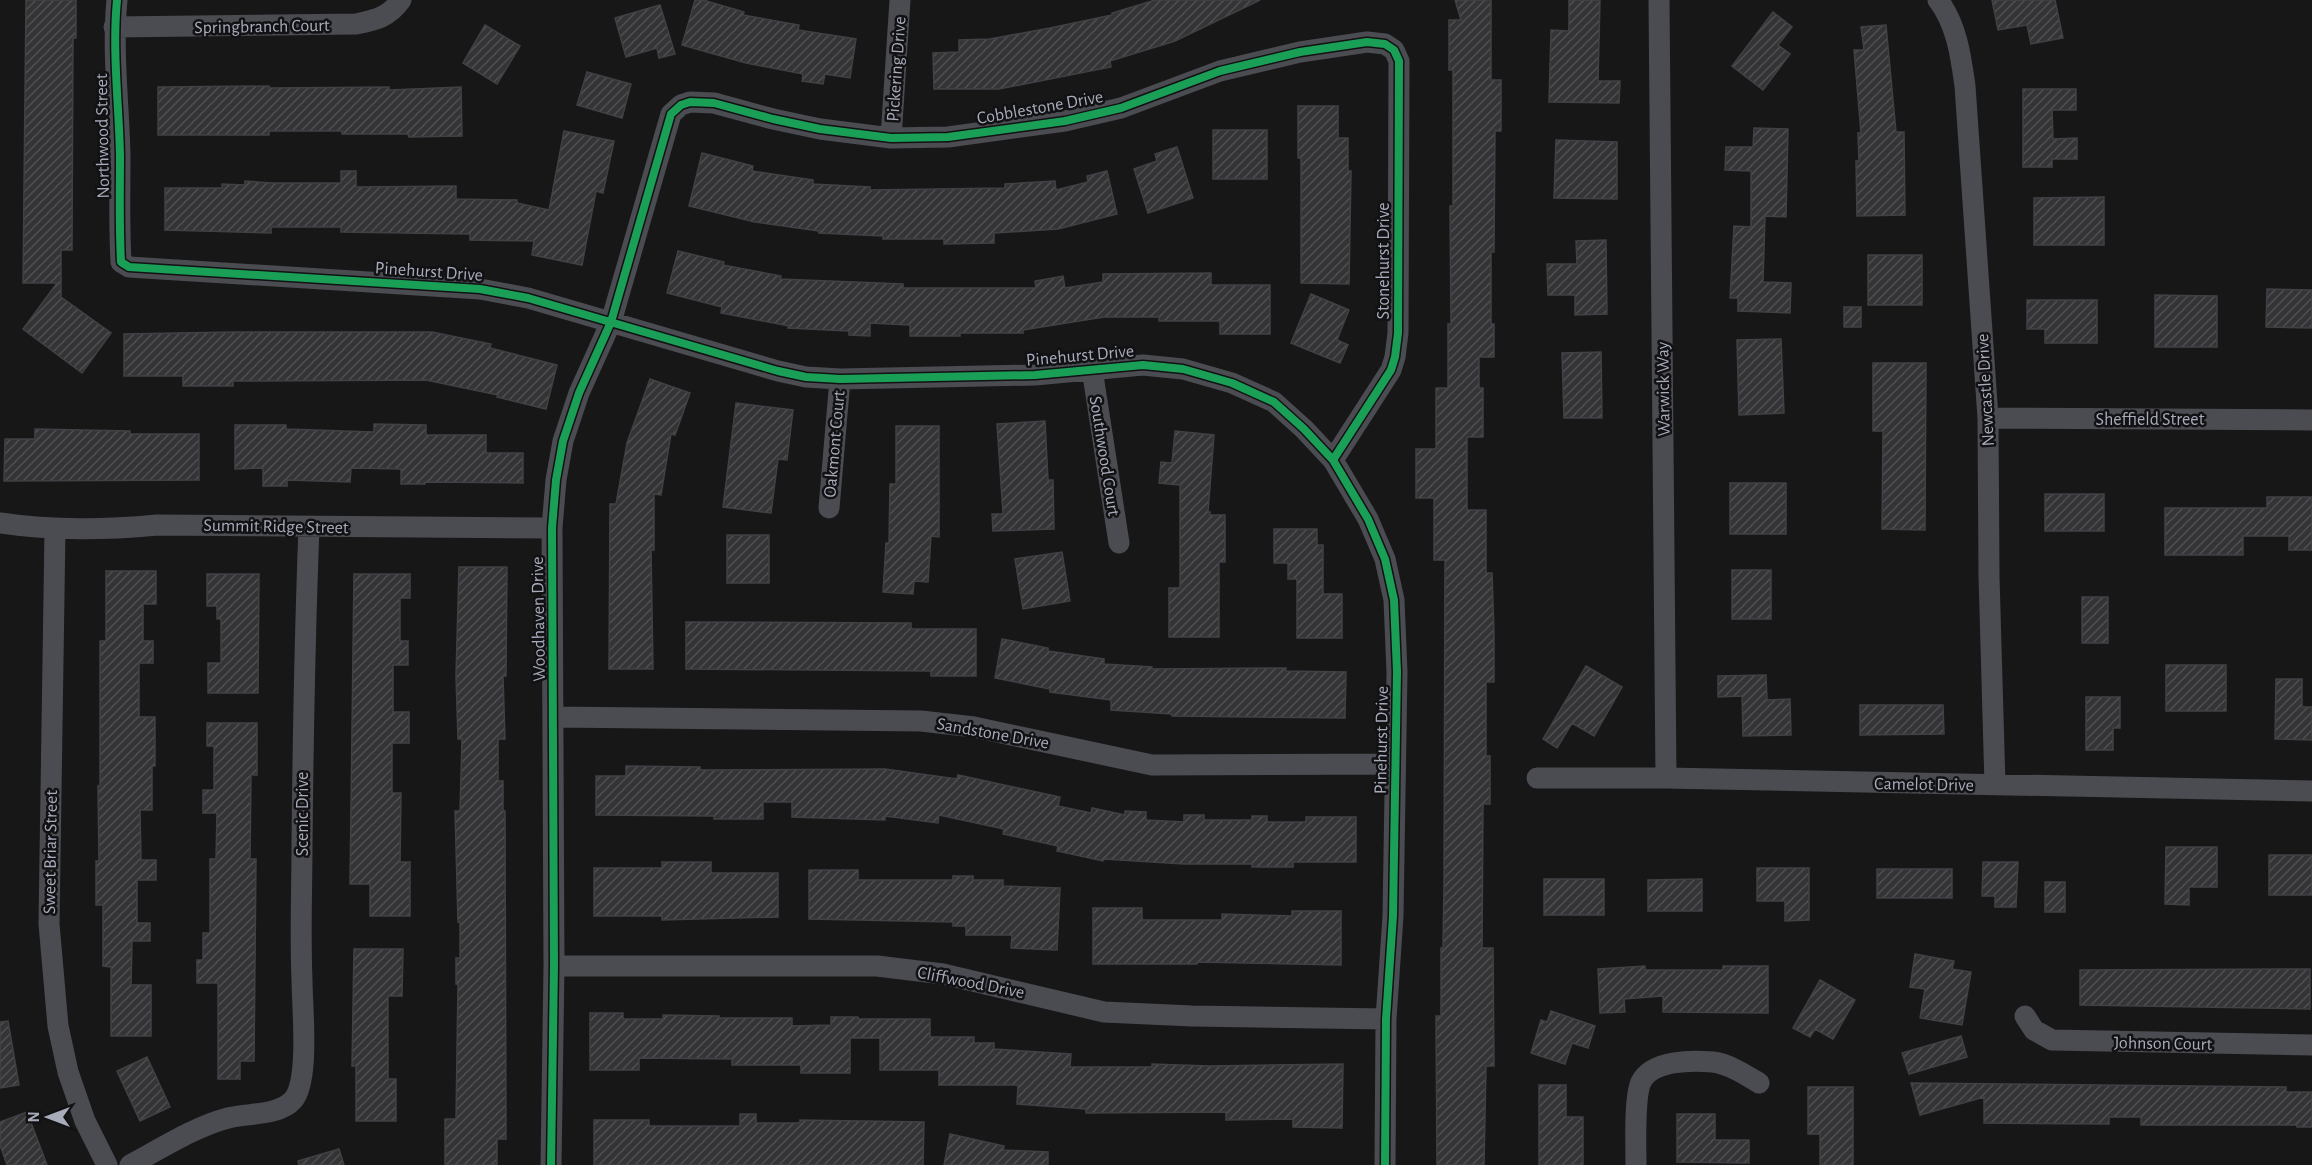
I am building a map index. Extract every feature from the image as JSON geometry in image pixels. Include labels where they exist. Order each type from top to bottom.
[{"type":"street","name":"Northwood Street","points":[[117,0],[114,27],[120,157],[120,251],[121,262],[129,267]]},
{"type":"street","name":"Springbranch Court","points":[[114,27],[356,24],[374,20],[392,12],[401,0]]},
{"type":"street","name":"Pickering Drive","points":[[891,138],[900,0]]},
{"type":"street","name":"Warwick Way","points":[[1659,0],[1666,778]]},
{"type":"street","name":"Newcastle Drive","points":[[1938,0],[1952,24],[1965,86],[1988,418],[1989,576],[1995,785]]},
{"type":"street","name":"Cobblestone Drive","points":[[690,102],[714,103],[820,129],[891,138],[948,137],[1065,121],[1121,108],[1220,71],[1288,55],[1367,42],[1385,44],[1389,47]]},
{"type":"street","name":"Stonehurst Drive","points":[[1333,460],[1386,377],[1395,357],[1398,333],[1399,61],[1394,50],[1389,47]]},
{"type":"street","name":"Woodhaven Drive","points":[[551,1165],[554,966],[552,528],[556,480],[563,441],[579,393],[611,322],[671,114],[681,105],[690,102]]},
{"type":"street","name":"Pinehurst Drive","points":[[129,267],[480,289],[528,298],[778,371],[806,377],[840,379],[1035,375],[1143,365],[1183,369],[1232,383],[1274,402],[1333,460],[1368,519],[1385,559],[1394,600],[1397,672],[1393,916],[1386,1019],[1385,1165]]},
{"type":"street","name":"Southwood Court","points":[[1092,369],[1119,543]]},
{"type":"street","name":"Oakmont Court","points":[[829,508],[840,379]]},
{"type":"street","name":"Sheffield Street","points":[[1988,418],[2312,420]]},
{"type":"street","name":"Summit Ridge Street","points":[[0,523],[55,529],[119,529],[157,525],[552,528]]},
{"type":"street","name":"Scenic Drive","points":[[130,1165],[198,1129],[230,1118],[277,1109],[293,1100],[304,1066],[301,964],[303,695],[309,527]]},
{"type":"street","name":"Sweet Briar Street","points":[[55,529],[49,924],[58,1026],[68,1072],[85,1121],[107,1165]]},
{"type":"street","name":"Sandstone Drive","points":[[554,717],[921,721],[974,727],[1152,765],[1395,764]]},
{"type":"street","name":"Camelot Drive","points":[[1537,778],[1666,778],[2312,791]]},
{"type":"street","name":"Cliffwood Drive","points":[[554,966],[877,966],[943,974],[1104,1011],[1192,1016],[1386,1019]]},
{"type":"street","name":"Johnson Court","points":[[2025,1016],[2034,1030],[2052,1040],[2312,1046]]},
{"type":"street","points":[[1636,1165],[1639,1094],[1641,1082],[1649,1073],[1665,1064],[1714,1062],[1759,1083]]},
{"type":"building","points":[[26,0],[76,0],[76,38],[73,38],[72,250],[61,250],[61,297],[111,333],[82,373],[23,329],[57,283],[23,283]]},
{"type":"building","points":[[695,0],[703,0],[744,12],[743,15],[799,25],[798,30],[856,39],[850,78],[825,74],[823,84],[802,81],[803,74],[746,63],[682,45]]},
{"type":"building","points":[[1155,0],[1260,0],[1175,41],[1110,61],[1111,67],[999,89],[934,89],[933,53],[959,52],[959,40],[990,39],[1050,28],[1112,15],[1112,13]]},
{"type":"building","points":[[1455,0],[1491,0],[1491,80],[1501,80],[1501,131],[1495,131],[1494,252],[1491,252],[1491,324],[1494,324],[1494,357],[1479,357],[1479,388],[1483,388],[1483,437],[1467,437],[1467,510],[1486,510],[1486,573],[1492,573],[1494,632],[1494,682],[1486,682],[1486,756],[1490,756],[1490,804],[1483,804],[1482,948],[1493,948],[1494,1066],[1486,1066],[1484,1165],[1437,1165],[1436,1016],[1441,1016],[1444,885],[1445,560],[1434,560],[1434,498],[1416,498],[1416,449],[1436,449],[1436,388],[1448,388],[1448,324],[1451,324],[1450,206],[1453,206],[1453,70],[1449,70],[1449,20],[1461,20]]},
{"type":"building","points":[[1569,0],[1600,0],[1598,81],[1620,81],[1619,103],[1549,102],[1551,30],[1569,31]]},
{"type":"building","points":[[1992,0],[2055,0],[2063,38],[2031,44],[2027,25],[1998,30]]},
{"type":"building","points":[[660,5],[675,54],[659,58],[657,48],[626,57],[615,18]]},
{"type":"building","points":[[1773,12],[1792,27],[1778,45],[1790,54],[1763,90],[1732,66]]},
{"type":"building","points":[[485,25],[520,46],[497,84],[463,63]]},
{"type":"building","points":[[1886,25],[1896,132],[1904,132],[1905,215],[1857,216],[1856,161],[1859,161],[1858,133],[1861,133],[1854,50],[1864,50],[1861,27]]},
{"type":"building","points":[[587,72],[631,84],[622,118],[577,105]]},
{"type":"building","points":[[269,86],[269,88],[389,87],[389,90],[461,87],[462,136],[409,137],[408,134],[342,134],[342,131],[269,131],[269,135],[158,135],[158,87]]},
{"type":"building","points":[[2023,89],[2076,89],[2076,110],[2052,110],[2053,139],[2077,138],[2077,159],[2052,159],[2052,167],[2023,167]]},
{"type":"building","points":[[1298,106],[1338,106],[1338,138],[1348,138],[1348,171],[1351,171],[1349,284],[1301,283],[1301,158],[1298,158]]},
{"type":"building","points":[[1754,128],[1788,129],[1786,217],[1765,216],[1763,282],[1791,283],[1790,313],[1738,311],[1738,298],[1730,298],[1734,226],[1751,227],[1751,171],[1725,170],[1726,147],[1753,147]]},
{"type":"building","points":[[1213,130],[1267,130],[1267,179],[1213,179]]},
{"type":"building","points":[[564,131],[614,141],[603,193],[596,191],[582,265],[532,255],[534,241],[470,240],[470,234],[341,232],[341,227],[271,227],[271,233],[165,230],[165,188],[222,188],[222,184],[245,185],[245,181],[341,183],[341,171],[356,171],[356,187],[456,186],[456,199],[517,200],[517,203],[549,210]]},
{"type":"building","points":[[1556,140],[1617,142],[1617,199],[1554,198]]},
{"type":"building","points":[[1177,147],[1193,198],[1148,213],[1134,169],[1157,161],[1155,154]]},
{"type":"building","points":[[702,153],[753,166],[752,171],[813,180],[813,184],[870,187],[870,190],[1005,188],[1005,184],[1055,181],[1056,190],[1088,182],[1087,176],[1107,171],[1117,214],[1058,229],[994,233],[994,243],[944,244],[944,239],[883,239],[883,236],[819,233],[819,231],[755,222],[689,206]]},
{"type":"building","points":[[2104,197],[2104,245],[2034,245],[2034,198]]},
{"type":"building","points":[[1606,240],[1607,314],[1575,315],[1575,295],[1548,295],[1547,264],[1577,264],[1576,241]]},
{"type":"building","points":[[678,251],[724,262],[723,265],[781,276],[780,279],[903,284],[903,288],[1036,288],[1035,281],[1063,276],[1065,288],[1103,282],[1103,274],[1211,273],[1211,285],[1270,285],[1270,334],[1220,334],[1220,321],[1159,321],[1159,317],[1104,317],[1023,330],[1023,333],[960,333],[960,336],[910,336],[910,325],[870,323],[870,336],[849,335],[849,331],[788,328],[789,326],[721,313],[722,307],[667,293]]},
{"type":"building","points":[[1868,255],[1922,255],[1922,305],[1868,305]]},
{"type":"building","points":[[2267,289],[2312,290],[2312,328],[2266,327]]},
{"type":"building","points":[[1311,294],[1349,310],[1337,340],[1348,345],[1340,363],[1291,343]]},
{"type":"building","points":[[2155,295],[2217,296],[2217,347],[2155,347]]},
{"type":"building","points":[[2027,300],[2097,300],[2097,343],[2045,343],[2045,329],[2027,329]]},
{"type":"building","points":[[1844,307],[1861,307],[1861,327],[1844,327]]},
{"type":"building","points":[[432,332],[491,344],[490,348],[557,365],[546,409],[497,397],[498,395],[426,380],[233,381],[233,386],[183,386],[183,376],[124,376],[124,334]]},
{"type":"building","points":[[1781,339],[1784,413],[1739,415],[1737,340]]},
{"type":"building","points":[[1601,352],[1602,418],[1564,418],[1562,353]]},
{"type":"building","points":[[1873,363],[1926,363],[1925,530],[1882,529],[1883,431],[1873,431]]},
{"type":"building","points":[[650,379],[690,393],[675,435],[671,434],[661,495],[654,494],[654,550],[651,550],[653,669],[609,669],[610,504],[616,504],[627,443]]},
{"type":"building","points":[[736,403],[793,410],[787,460],[778,459],[771,513],[723,507]]},
{"type":"building","points":[[1045,421],[1048,480],[1053,480],[1054,529],[993,531],[992,514],[1003,514],[997,424]]},
{"type":"building","points":[[374,424],[426,425],[426,435],[486,435],[486,453],[523,453],[523,483],[425,482],[425,484],[401,484],[401,469],[351,468],[350,482],[287,480],[287,486],[263,486],[263,468],[235,469],[235,425],[286,425],[286,429],[374,432]]},
{"type":"building","points":[[896,426],[939,426],[939,537],[931,536],[928,582],[914,581],[913,594],[883,592],[886,543],[889,543],[890,484],[896,484]]},
{"type":"building","points":[[35,429],[130,431],[130,434],[199,434],[199,480],[4,481],[5,439],[35,439]]},
{"type":"building","points":[[1175,431],[1214,435],[1208,512],[1210,515],[1225,515],[1225,562],[1219,562],[1219,637],[1169,637],[1169,588],[1180,588],[1180,485],[1159,483],[1161,462],[1172,463]]},
{"type":"building","points":[[1730,483],[1786,483],[1786,534],[1730,534]]},
{"type":"building","points":[[2045,494],[2104,494],[2104,531],[2045,531]]},
{"type":"building","points":[[2267,497],[2312,497],[2312,550],[2289,550],[2289,536],[2243,536],[2243,555],[2165,555],[2165,508],[2267,508]]},
{"type":"building","points":[[1274,529],[1317,529],[1317,545],[1323,545],[1323,594],[1342,594],[1342,638],[1297,638],[1297,579],[1288,579],[1288,563],[1274,563]]},
{"type":"building","points":[[727,535],[769,535],[769,583],[727,583]]},
{"type":"building","points":[[1062,552],[1070,601],[1023,609],[1015,559]]},
{"type":"building","points":[[459,567],[507,567],[506,676],[503,676],[505,739],[498,739],[498,781],[503,781],[503,811],[505,811],[506,1139],[497,1139],[497,1165],[445,1165],[445,1119],[456,1119],[458,984],[456,984],[456,958],[460,958],[455,811],[460,811],[462,739],[458,739],[456,676]]},
{"type":"building","points":[[1732,570],[1771,570],[1771,619],[1732,619]]},
{"type":"building","points":[[106,571],[156,571],[156,604],[143,604],[143,641],[153,641],[153,663],[139,663],[139,717],[155,717],[152,810],[140,810],[141,860],[156,860],[156,880],[137,880],[137,923],[150,923],[150,941],[132,941],[131,985],[151,985],[151,1036],[111,1036],[111,967],[103,966],[103,905],[96,905],[96,861],[99,861],[100,641],[106,641]]},
{"type":"building","points":[[207,574],[259,574],[258,693],[208,693],[208,663],[221,663],[221,619],[217,619],[217,606],[207,606]]},
{"type":"building","points":[[354,574],[410,574],[410,598],[400,598],[400,641],[408,641],[408,665],[393,665],[393,712],[409,712],[409,743],[392,743],[392,793],[401,793],[400,862],[410,862],[410,916],[370,916],[370,884],[350,884]]},
{"type":"building","points":[[2082,597],[2108,597],[2108,643],[2082,643]]},
{"type":"building","points":[[686,622],[911,623],[911,629],[976,629],[976,676],[931,676],[931,671],[686,669]]},
{"type":"building","points":[[1002,639],[1048,648],[1048,651],[1104,659],[1104,664],[1152,667],[1151,669],[1286,668],[1286,671],[1346,672],[1345,718],[1172,716],[1172,714],[1111,710],[1111,700],[1050,692],[1050,689],[995,678]]},
{"type":"building","points":[[2166,665],[2226,665],[2226,711],[2166,711]]},
{"type":"building","points":[[1586,666],[1622,687],[1594,736],[1572,723],[1557,748],[1543,739]]},
{"type":"building","points":[[1766,675],[1767,700],[1790,699],[1791,735],[1743,736],[1742,696],[1718,697],[1718,676]]},
{"type":"building","points":[[2276,679],[2302,679],[2302,707],[2312,707],[2312,740],[2275,739]]},
{"type":"building","points":[[2086,697],[2120,697],[2120,728],[2113,728],[2113,750],[2086,750]]},
{"type":"building","points":[[1860,705],[1943,705],[1944,734],[1860,735]]},
{"type":"building","points":[[207,723],[257,723],[257,775],[251,775],[250,859],[256,859],[254,1061],[240,1061],[240,1079],[218,1079],[218,983],[197,983],[197,960],[203,960],[203,933],[210,933],[210,859],[216,859],[217,813],[203,813],[203,790],[214,790],[214,746],[207,746]]},
{"type":"building","points":[[626,766],[700,767],[700,770],[885,769],[957,779],[958,775],[1060,797],[1058,806],[1091,813],[1092,808],[1125,815],[1125,811],[1146,812],[1146,820],[1184,822],[1184,815],[1204,815],[1204,820],[1252,820],[1252,816],[1267,816],[1267,822],[1306,822],[1306,817],[1356,817],[1356,862],[1293,862],[1293,867],[1252,867],[1252,864],[1184,864],[1104,859],[1103,861],[1057,851],[1058,846],[1003,834],[1004,829],[939,815],[938,823],[885,816],[885,820],[792,817],[792,802],[763,802],[763,819],[714,819],[714,816],[596,815],[596,776],[626,776]]},
{"type":"building","points":[[2166,847],[2217,847],[2217,887],[2189,887],[2189,905],[2165,904]]},
{"type":"building","points":[[2269,855],[2312,855],[2312,895],[2269,895]]},
{"type":"building","points":[[662,862],[711,862],[711,873],[778,873],[778,917],[662,920],[662,916],[594,916],[594,868],[662,868]]},
{"type":"building","points":[[1983,862],[2018,862],[2016,907],[1995,907],[1995,896],[1982,896]]},
{"type":"building","points":[[1757,868],[1809,868],[1809,920],[1785,921],[1785,901],[1757,901]]},
{"type":"building","points":[[1877,869],[1952,869],[1952,898],[1877,898]]},
{"type":"building","points":[[809,870],[858,870],[858,880],[953,880],[953,876],[973,876],[973,880],[1003,880],[1003,886],[1060,888],[1057,950],[1011,948],[1012,935],[966,935],[966,926],[953,926],[953,922],[809,919]]},
{"type":"building","points":[[1544,879],[1604,879],[1604,915],[1544,915]]},
{"type":"building","points":[[1702,879],[1702,911],[1648,911],[1648,880]]},
{"type":"building","points":[[2045,882],[2065,882],[2065,912],[2045,912]]},
{"type":"building","points":[[1093,908],[1142,908],[1142,920],[1222,920],[1222,914],[1292,916],[1292,911],[1341,911],[1341,965],[1197,962],[1197,964],[1093,964]]},
{"type":"building","points":[[354,949],[403,949],[402,996],[388,996],[388,1079],[396,1079],[396,1121],[356,1121],[356,1066],[352,1066]]},
{"type":"building","points":[[1915,954],[1954,961],[1952,969],[1971,972],[1962,1025],[1920,1018],[1925,989],[1910,987]]},
{"type":"building","points":[[1645,966],[1645,970],[1723,970],[1723,966],[1768,966],[1768,1013],[1663,1012],[1663,996],[1624,999],[1625,1012],[1600,1013],[1598,969]]},
{"type":"building","points":[[2310,969],[2310,1009],[2080,1005],[2080,970]]},
{"type":"building","points":[[1820,980],[1855,1000],[1833,1039],[1815,1029],[1810,1037],[1793,1028]]},
{"type":"building","points":[[1551,1011],[1595,1026],[1588,1048],[1572,1043],[1565,1064],[1531,1053],[1541,1020],[1547,1022]]},
{"type":"building","points":[[590,1013],[623,1013],[623,1019],[663,1019],[663,1015],[792,1018],[792,1026],[831,1025],[831,1017],[930,1019],[930,1037],[974,1037],[974,1043],[994,1043],[994,1049],[1071,1054],[1070,1067],[1152,1067],[1152,1064],[1210,1066],[1343,1064],[1342,1128],[1293,1127],[1293,1119],[1226,1120],[1226,1112],[1086,1113],[1086,1109],[1017,1104],[1018,1085],[939,1085],[939,1070],[880,1070],[880,1038],[850,1038],[850,1073],[801,1073],[801,1065],[732,1065],[732,1059],[639,1058],[639,1070],[590,1070]]},
{"type":"building","points":[[8,1021],[19,1085],[0,1088],[0,1022]]},
{"type":"building","points":[[1961,1036],[1967,1057],[1909,1074],[1902,1053]]},
{"type":"building","points":[[147,1057],[170,1107],[140,1121],[117,1071]]},
{"type":"building","points":[[1911,1083],[2286,1087],[2286,1092],[2312,1092],[2312,1127],[2297,1127],[2297,1125],[2141,1125],[2141,1117],[2109,1117],[2109,1124],[1984,1123],[1984,1097],[1920,1115]]},
{"type":"building","points":[[1539,1085],[1566,1085],[1566,1117],[1583,1117],[1583,1165],[1539,1165]]},
{"type":"building","points":[[1808,1087],[1853,1087],[1853,1165],[1820,1165],[1820,1134],[1808,1134]]},
{"type":"building","points":[[27,1112],[47,1165],[7,1165],[0,1145],[0,1122]]},
{"type":"building","points":[[740,1114],[756,1114],[756,1123],[800,1123],[800,1120],[924,1122],[923,1165],[594,1165],[594,1120],[649,1120],[649,1126],[740,1126]]},
{"type":"building","points":[[1677,1114],[1715,1114],[1715,1140],[1749,1140],[1749,1163],[1677,1162]]},
{"type":"building","points":[[950,1134],[1004,1146],[1003,1150],[1048,1152],[1048,1165],[944,1165]]},
{"type":"building","points":[[339,1149],[344,1165],[299,1165],[298,1161]]},
{"type":"cycle path","points":[[117,0],[115,39],[120,156],[120,249],[121,262],[129,267],[480,289],[528,298],[778,371],[806,377],[840,379],[1035,375],[1143,365],[1183,369],[1232,383],[1274,402],[1304,429],[1333,460],[1368,519],[1385,559],[1394,600],[1397,672],[1393,916],[1386,1019],[1385,1165]]},
{"type":"cycle path","points":[[551,1165],[554,966],[552,528],[556,480],[563,441],[579,393],[611,322],[671,114],[681,105],[690,102],[714,103],[820,129],[891,138],[948,137],[1065,121],[1121,108],[1220,71],[1300,52],[1367,42],[1385,44],[1394,50],[1399,61],[1398,333],[1391,370],[1333,460]]}]
